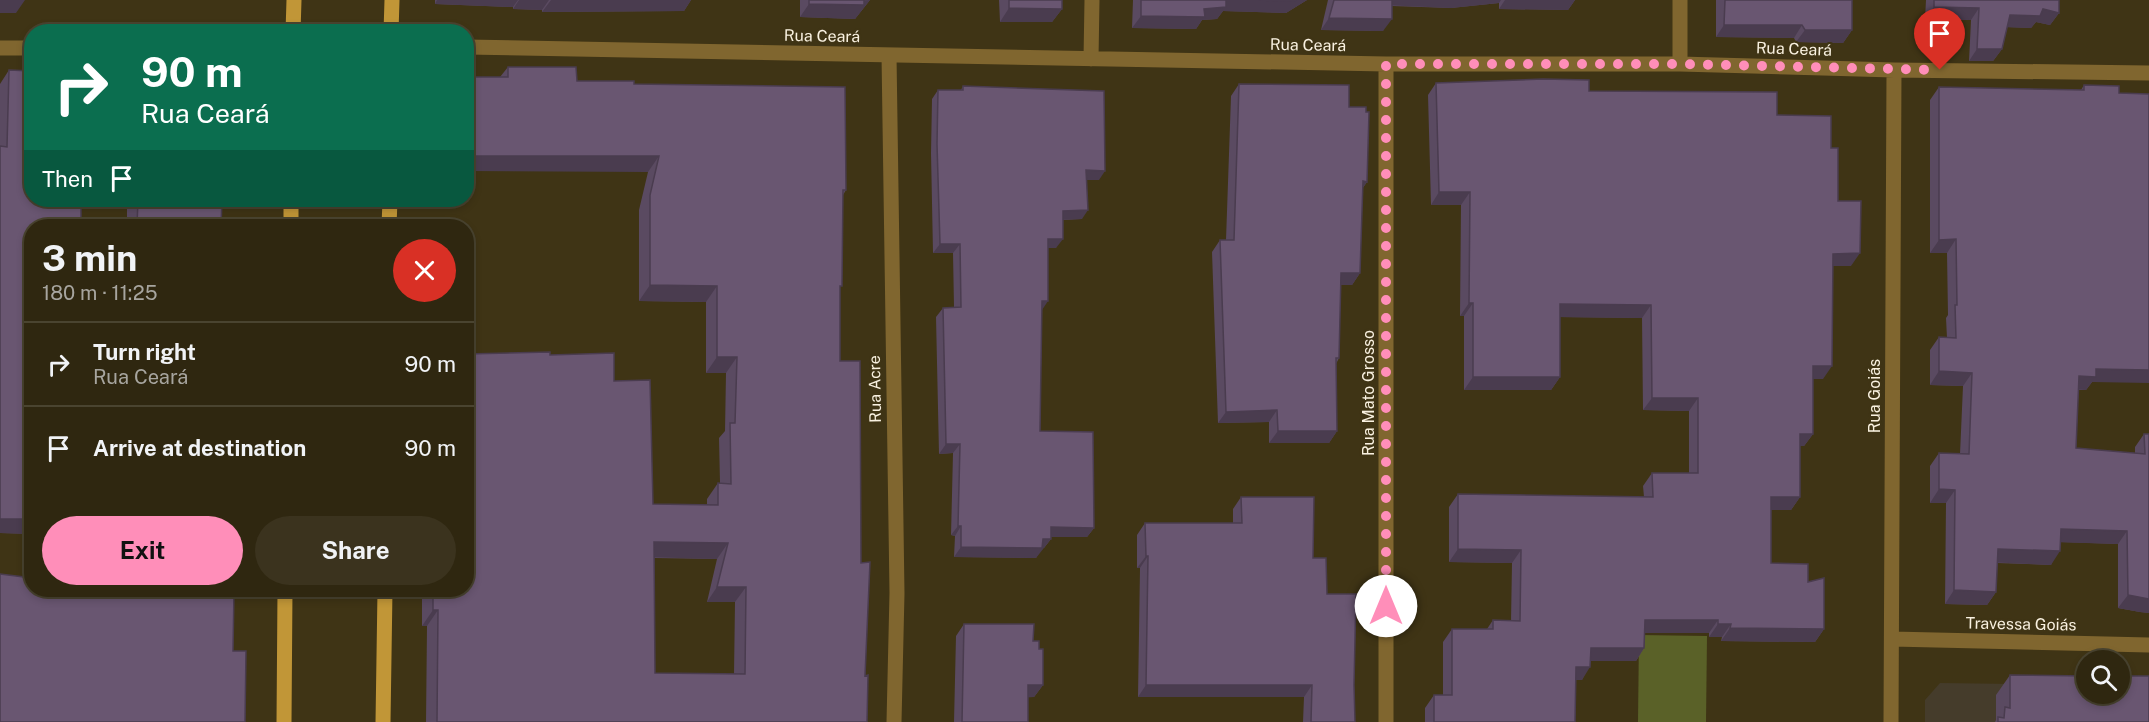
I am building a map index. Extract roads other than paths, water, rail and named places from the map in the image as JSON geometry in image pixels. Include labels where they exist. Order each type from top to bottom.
[{"type":"main road","points":[[293,24],[294,0]]},
{"type":"main road","points":[[391,24],[392,0]]},
{"type":"main road","points":[[284,722],[285,597]]},
{"type":"main road","points":[[383,722],[385,597]]},
{"type":"street","points":[[1091,59],[1092,0]]},
{"type":"street","points":[[1680,0],[1680,64]]},
{"type":"street","name":"Rua Ceará","points":[[474,47],[1386,64],[1680,64],[1894,70],[2149,73]]},
{"type":"street","points":[[0,48],[24,48]]},
{"type":"street","name":"Rua Acre","points":[[889,55],[897,593],[894,722]]},
{"type":"street","name":"Rua Mato Grosso","points":[[1386,64],[1386,722]]},
{"type":"street","name":"Rua Goiás","points":[[1891,722],[1894,70]]},
{"type":"street","name":"Travessa Goiás","points":[[1892,639],[2149,645]]}]
